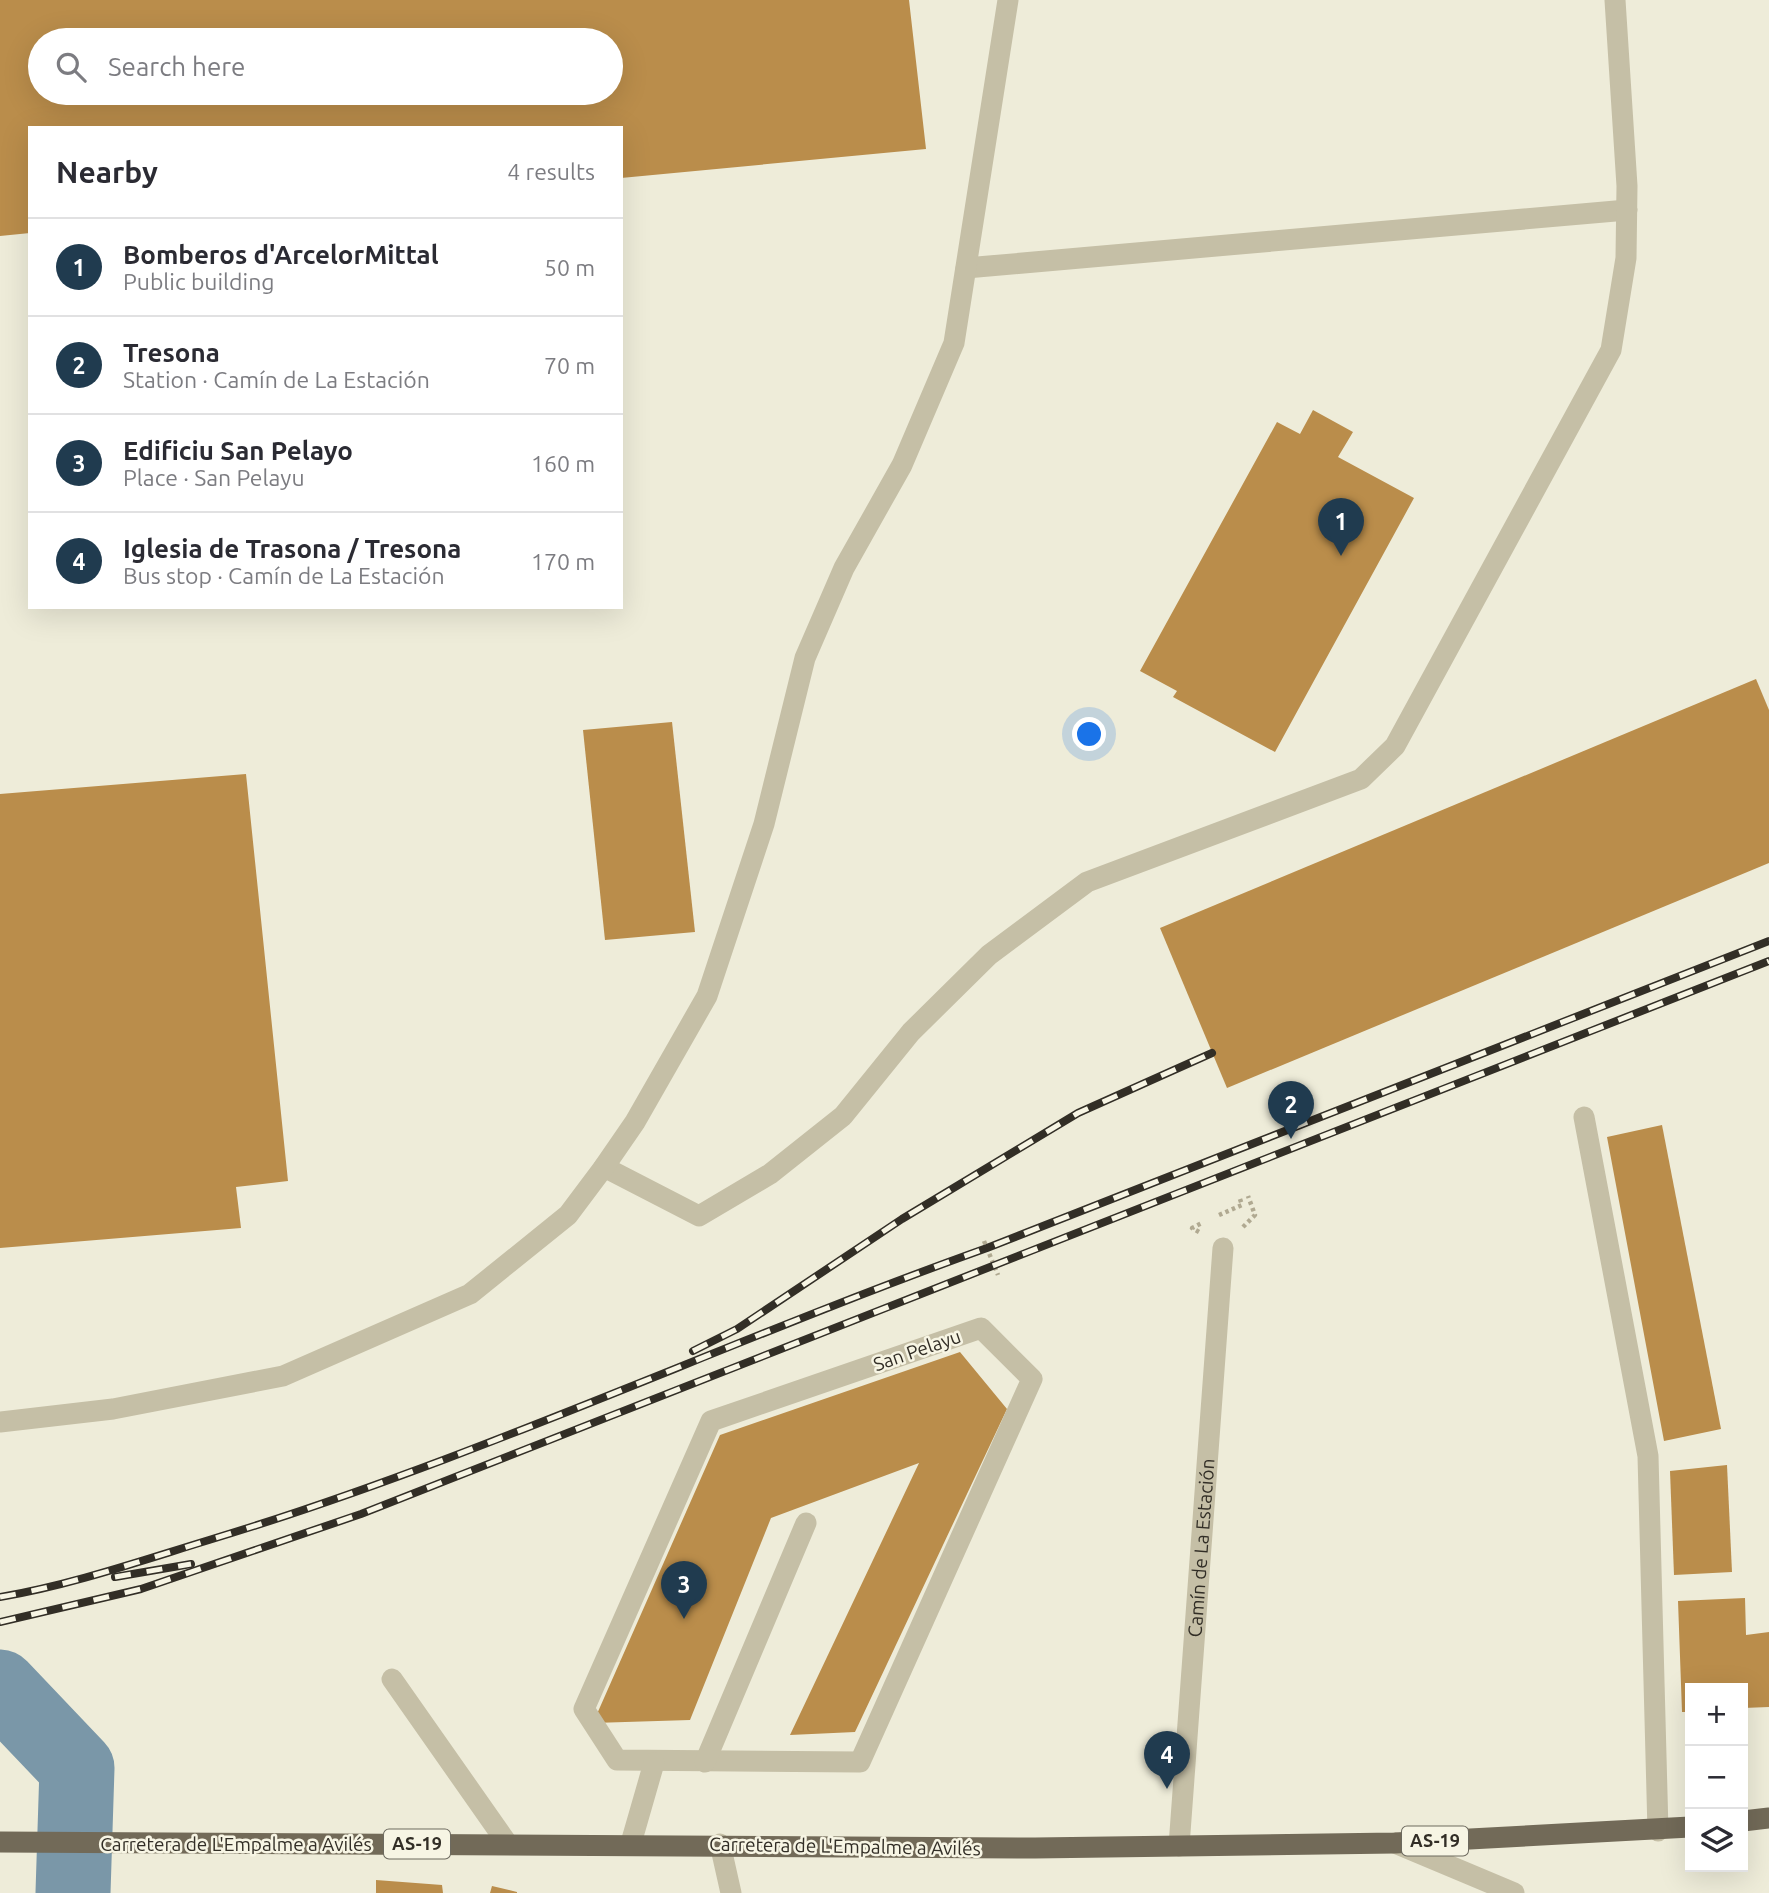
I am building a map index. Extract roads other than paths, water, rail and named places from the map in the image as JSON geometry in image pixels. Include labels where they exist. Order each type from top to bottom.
[{"type":"main road","points":[[1748,1820],[1769,1818]]},
{"type":"main road","name":"Carretera de L'Empalme a Avilés","points":[[0,1842],[202,1845],[631,1843],[1179,1846],[1395,1843],[1685,1828]]},
{"type":"street","points":[[0,1422],[113,1409],[283,1376],[470,1294],[568,1215],[604,1167],[635,1122],[707,996],[764,824],[805,658],[844,568],[902,465],[954,343],[1009,0]]},
{"type":"street","points":[[604,1167],[699,1216],[769,1174],[843,1116],[911,1032],[989,955],[1087,882],[1361,779],[1395,746],[1611,350],[1626,258],[1627,210],[1615,0]]},
{"type":"street","points":[[966,268],[1627,210]]},
{"type":"street","points":[[1584,1117],[1648,1456],[1658,1831]]},
{"type":"street","name":"Camín de La Estación","points":[[1179,1846],[1223,1248]]},
{"type":"street","name":"San Pelayu","points":[[981,1328],[1032,1379],[860,1762],[654,1763],[617,1760],[584,1709],[711,1421],[981,1328]]},
{"type":"street","points":[[705,1762],[806,1523]]},
{"type":"street","points":[[392,1679],[507,1843]]},
{"type":"street","points":[[631,1843],[654,1763]]},
{"type":"street","points":[[1395,1843],[1514,1893]]},
{"type":"street","points":[[720,1844],[732,1893]]},
{"type":"waterway","points":[[0,1687],[77,1768],[73,1893]]},
{"type":"railway","points":[[0,1597],[53,1586],[131,1564],[406,1474],[1769,941]]},
{"type":"railway","points":[[0,1622],[141,1589],[361,1514],[1769,961]]},
{"type":"railway","points":[[693,1351],[737,1329],[902,1219],[1078,1113],[1212,1053]]},
{"type":"railway","points":[[115,1577],[191,1564]]},
{"type":"place","name":"Bomberos d'ArcelorMittal","points":[[1341,556]]},
{"type":"place","name":"Tresona","points":[[1291,1139]]},
{"type":"place","name":"Edificiu San Pelayo","points":[[684,1619]]},
{"type":"place","name":"Iglesia de Trasona / Tresona","points":[[1167,1789]]}]
